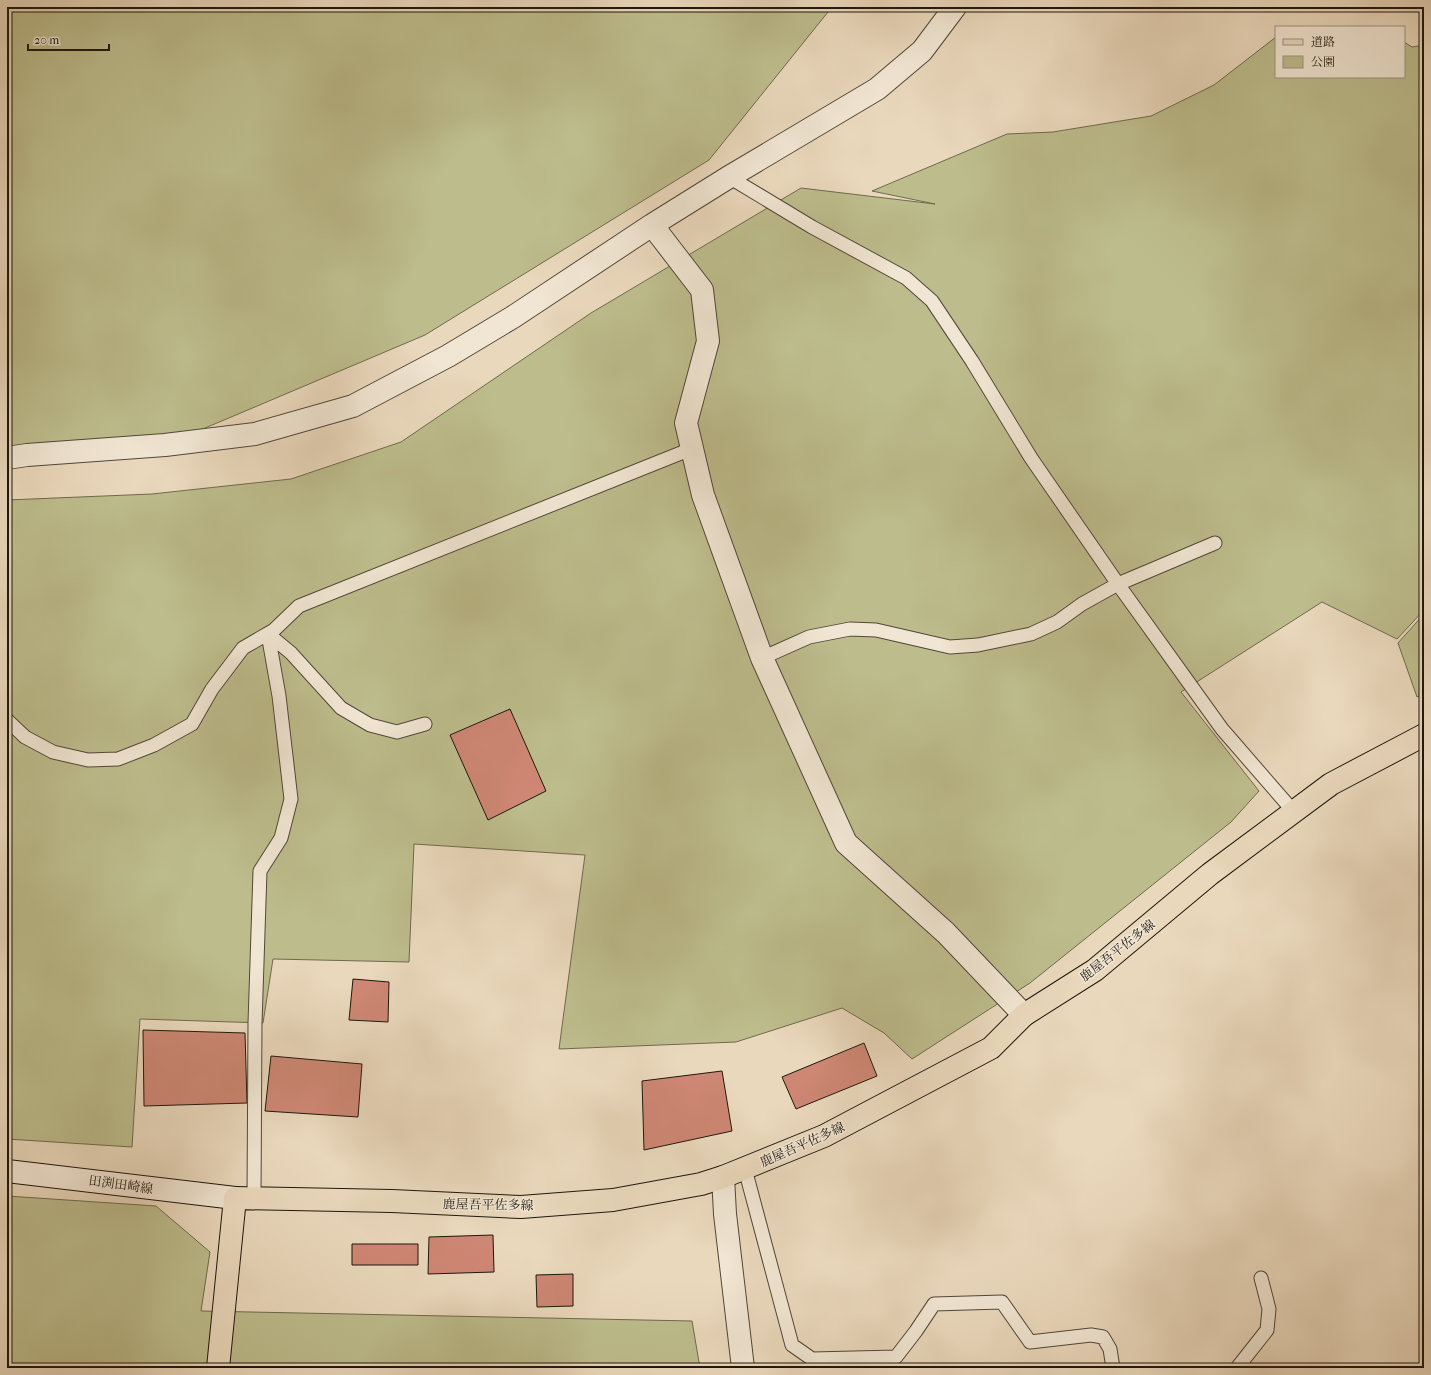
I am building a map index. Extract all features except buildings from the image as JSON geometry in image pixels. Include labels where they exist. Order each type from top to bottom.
[{"type":"main road","name":"鹿屋吾平佐多線","points":[[244,1198],[392,1201],[520,1207],[614,1200],[701,1184],[745,1169],[824,1136],[991,1048],[1024,1015],[1095,970],[1210,874],[1331,784],[1424,735]]},
{"type":"main road","points":[[218,1368],[244,1198]]},
{"type":"street","points":[[7,458],[27,455],[165,445],[255,434],[353,406],[461,348],[729,177],[877,89],[922,50],[955,7]]},
{"type":"street","points":[[652,225],[702,290],[708,341],[686,423],[703,495],[762,658],[846,843],[946,933],[1024,1015]]},
{"type":"street","name":"田渕田崎線","points":[[7,1171],[244,1198]]},
{"type":"street","points":[[723,1177],[725,1214],[743,1368]]},
{"type":"lane","points":[[729,177],[812,227],[906,278],[932,301],[972,361],[1031,458],[1118,584],[1222,729],[1294,812]]},
{"type":"lane","points":[[7,720],[25,737],[53,752],[88,760],[118,759],[154,745],[192,724],[212,689],[243,648],[274,630],[299,606],[692,449]]},
{"type":"lane","points":[[762,658],[809,636],[850,629],[876,630],[950,647],[978,645],[1030,634],[1057,622],[1082,604],[1118,584],[1215,543]]},
{"type":"lane","points":[[268,634],[291,653],[341,708],[370,726],[397,732],[425,724]]},
{"type":"lane","points":[[244,1198],[255,1023],[260,871],[281,838],[291,798],[279,696],[268,634]]},
{"type":"lane","points":[[745,1169],[792,1345],[812,1359],[896,1357],[934,1304],[1002,1302],[1030,1342],[1091,1335],[1103,1337],[1110,1348],[1113,1368]]},
{"type":"lane","points":[[1237,1368],[1267,1330],[1269,1309],[1261,1278]]},
{"type":"green space","points":[[7,7],[832,7],[709,160],[425,335],[165,445],[7,463]]},
{"type":"green space","points":[[1275,38],[1275,78],[1405,78],[1405,43],[1412,47],[1424,45],[1424,610],[1397,639],[1322,602],[1181,692],[1259,791],[1231,822],[1030,983],[912,1059],[884,1033],[842,1008],[736,1042],[559,1049],[585,855],[414,844],[409,962],[273,959],[263,1023],[140,1019],[132,1147],[7,1139],[7,500],[152,494],[291,479],[401,442],[591,313],[801,188],[935,204],[872,191],[1007,134],[1053,132],[1151,116],[1214,85]]},
{"type":"green space","points":[[1424,614],[1424,694],[1417,697],[1398,643]]},
{"type":"green space","points":[[7,1196],[156,1206],[210,1252],[201,1311],[692,1321],[700,1368],[7,1368]]}]
